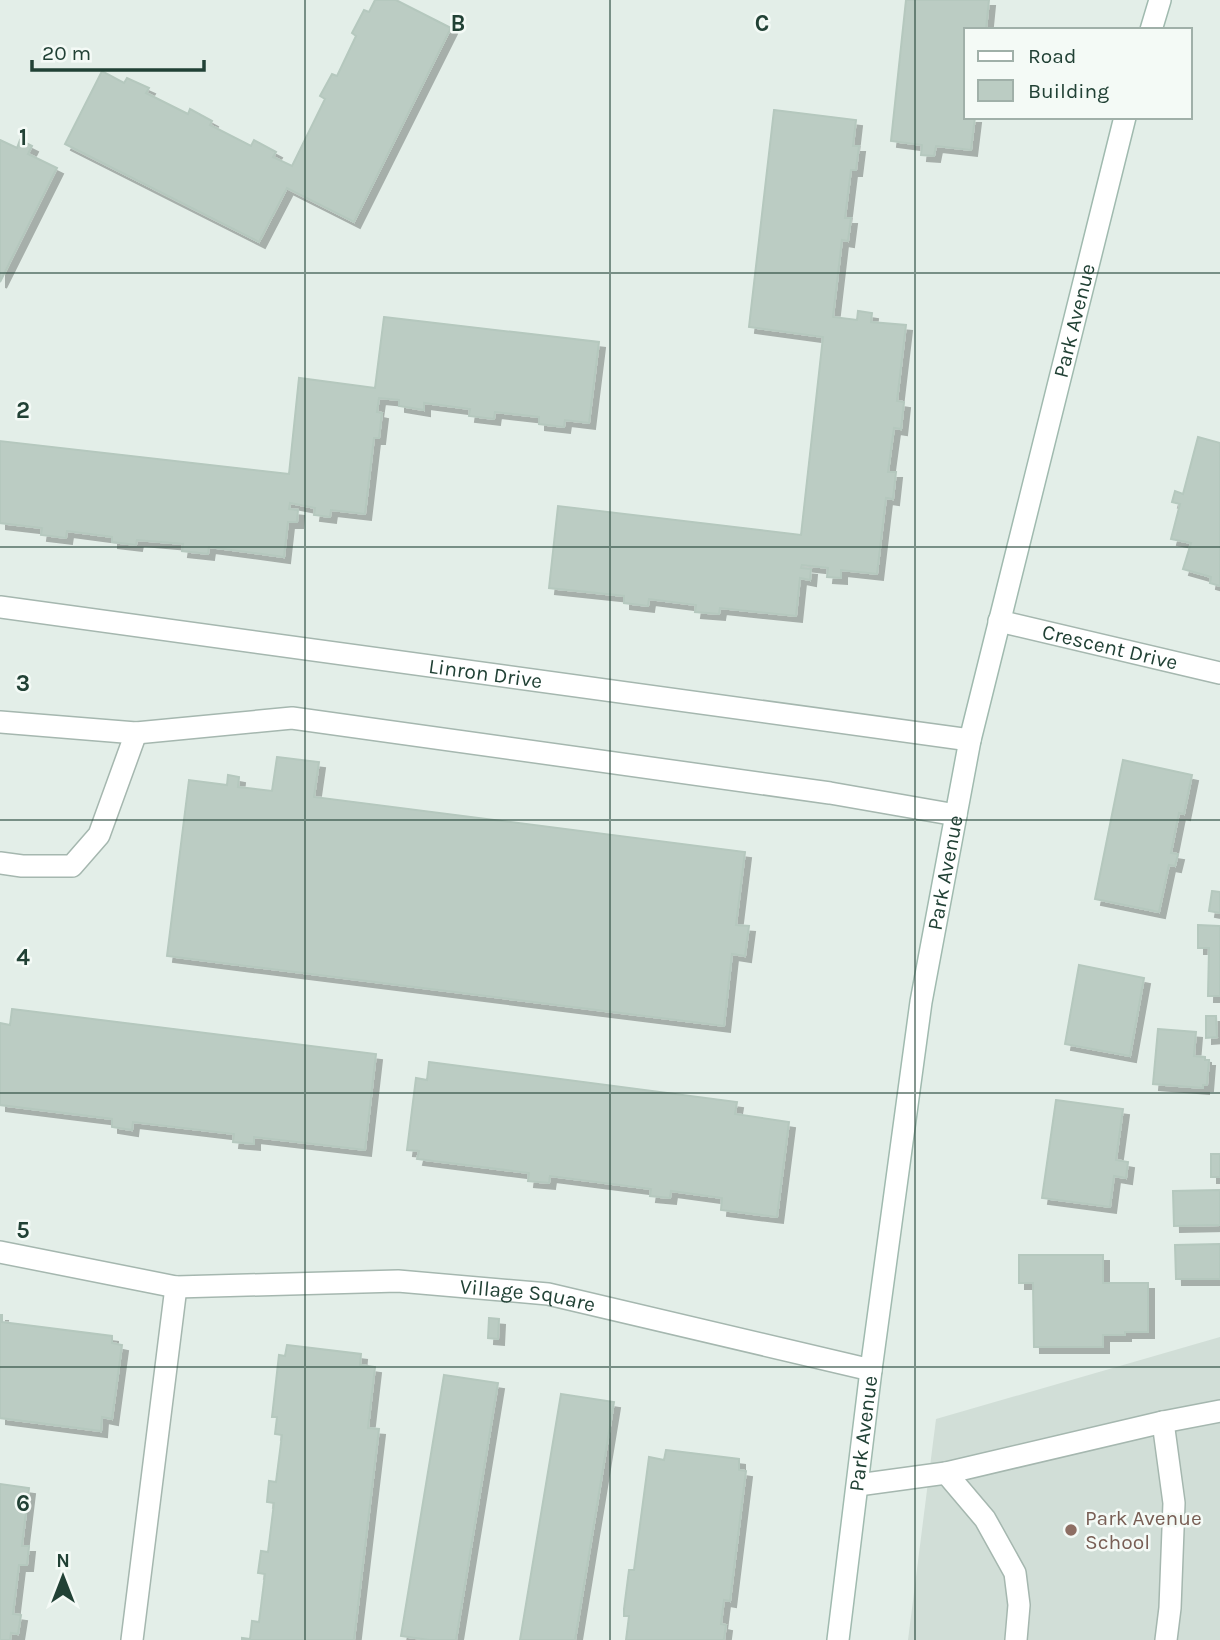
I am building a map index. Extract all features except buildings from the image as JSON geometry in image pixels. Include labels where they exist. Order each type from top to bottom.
[{"type":"street","points":[[1152,28],[1160,0]]},
{"type":"street","name":"Park Avenue","points":[[838,1640],[871,1370],[921,1002],[970,740],[1124,119]]},
{"type":"street","name":"Linron Drive","points":[[0,607],[970,740]]},
{"type":"street","name":"Crescent Drive","points":[[999,621],[1220,673]]},
{"type":"street","points":[[0,722],[136,733],[292,718],[830,793],[956,816]]},
{"type":"street","points":[[0,863],[72,866],[99,835],[136,733]]},
{"type":"street","name":"Village Square","points":[[0,1252],[176,1287],[398,1281],[548,1294],[871,1370]]},
{"type":"street","points":[[132,1640],[176,1287]]},
{"type":"street","points":[[858,1485],[946,1473],[1220,1411]]},
{"type":"street","points":[[1163,1422],[1174,1503],[1170,1608],[1166,1640]]},
{"type":"street","points":[[946,1473],[985,1519],[1015,1573],[1019,1605],[1016,1640]]},
{"type":"shaded area","name":"Park Avenue School","points":[[1220,1337],[1220,1640],[908,1640],[936,1419]]},
{"type":"place","name":"Park Avenue School","points":[[1071,1530]]}]
